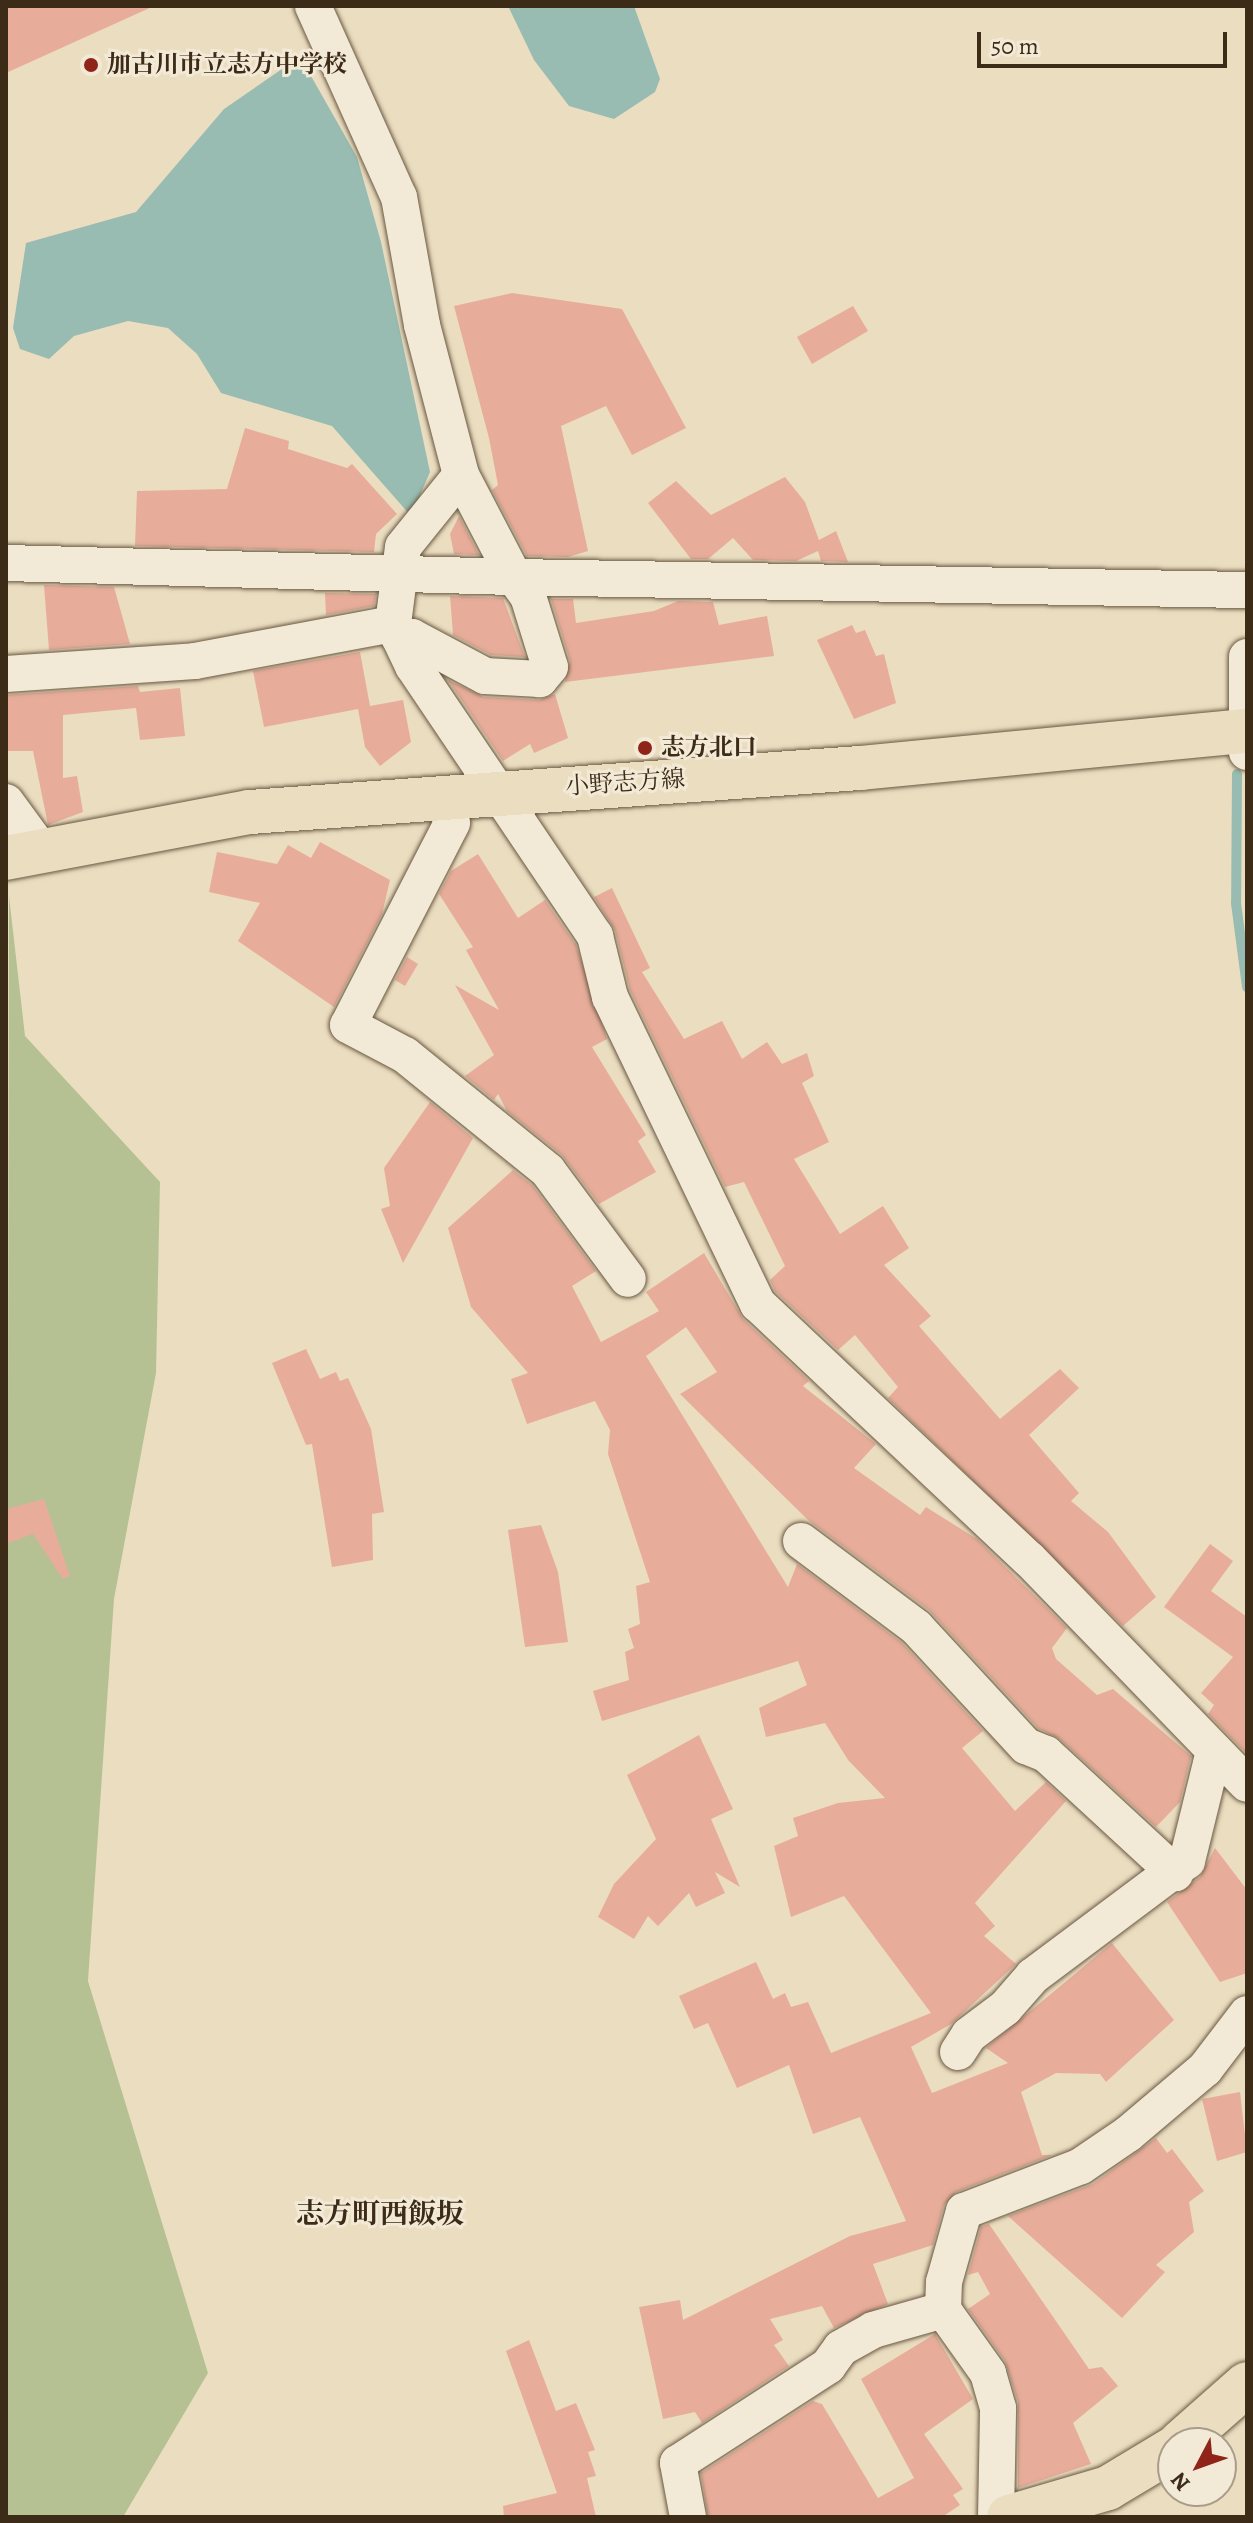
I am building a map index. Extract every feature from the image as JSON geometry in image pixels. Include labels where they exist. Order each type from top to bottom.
[{"type":"main road","name":"小野志方線","points":[[24,854],[250,812],[444,799],[502,790],[860,768],[1247,731]]},
{"type":"main road","points":[[1198,2427],[1247,2384]]},
{"type":"main road","points":[[1009,2517],[1108,2488],[1157,2459]]},
{"type":"street","points":[[6,674],[195,661],[396,630],[485,676],[540,679],[550,667],[528,596],[514,577],[461,475],[422,325],[399,197],[313,6]]},
{"type":"street","points":[[461,475],[403,547],[396,630],[413,666],[502,790],[595,936],[610,997],[758,1304],[1029,1559],[1247,1784]]},
{"type":"street","points":[[6,563],[398,578],[514,577],[1247,590]]},
{"type":"street","points":[[1247,657],[1247,752]]},
{"type":"street","points":[[444,799],[452,823],[348,1025],[405,1055],[548,1171],[628,1279]]},
{"type":"street","points":[[6,802],[24,854]]},
{"type":"street","points":[[801,1541],[916,1627],[1026,1746],[1046,1754],[1175,1873]]},
{"type":"street","points":[[958,2052],[1033,1976],[1175,1873],[1190,1855],[1214,1751]]},
{"type":"street","points":[[996,2517],[998,2408],[988,2373],[943,2310],[944,2282],[964,2211],[1081,2166],[1128,2134],[1205,2069],[1247,2014]]},
{"type":"street","points":[[688,2517],[678,2463],[828,2366],[841,2348],[873,2330],[943,2310]]},
{"type":"green space","points":[[9,896],[25,1036],[160,1182],[156,1373],[114,1599],[88,1981],[208,2373],[123,2517],[6,2517]]},
{"type":"water","points":[[508,6],[634,6],[660,79],[655,92],[614,119],[569,106],[534,60]]},
{"type":"water","points":[[295,60],[311,76],[357,157],[381,242],[430,472],[411,516],[332,426],[221,393],[197,354],[168,328],[128,321],[74,336],[49,359],[20,349],[13,328],[26,243],[136,212],[224,109]]},
{"type":"building","points":[[6,6],[154,6],[6,73]]},
{"type":"building","points":[[512,293],[622,309],[686,428],[632,455],[606,406],[561,426],[588,551],[568,557],[527,556],[492,490],[498,485],[489,438],[454,306]]},
{"type":"building","points":[[853,306],[868,331],[812,364],[797,337]]},
{"type":"building","points":[[245,428],[289,441],[288,449],[347,468],[352,464],[397,514],[376,534],[374,552],[135,546],[137,491],[227,489]]},
{"type":"building","points":[[785,477],[805,502],[819,540],[836,531],[848,562],[821,561],[818,551],[796,561],[753,560],[733,538],[708,559],[691,559],[648,503],[676,481],[711,515]]},
{"type":"building","points":[[459,516],[479,555],[454,554],[450,534]]},
{"type":"building","points":[[44,585],[114,587],[130,644],[49,650]]},
{"type":"building","points":[[325,593],[376,594],[374,606],[326,615]]},
{"type":"building","points":[[450,596],[503,598],[525,657],[491,655],[453,635]]},
{"type":"building","points":[[551,599],[573,599],[576,623],[654,611],[678,601],[713,602],[719,625],[767,616],[774,656],[565,682],[570,661]]},
{"type":"building","points":[[852,625],[856,633],[865,630],[876,656],[884,654],[896,703],[854,719],[817,640]]},
{"type":"building","points":[[360,652],[370,706],[403,700],[411,742],[380,766],[365,747],[358,709],[264,727],[253,671]]},
{"type":"building","points":[[448,680],[484,697],[539,700],[555,694],[568,738],[534,753],[530,744],[503,761]]},
{"type":"building","points":[[138,686],[140,692],[180,688],[185,736],[140,740],[136,708],[63,715],[63,778],[77,776],[83,812],[48,825],[33,751],[6,751],[6,695]]},
{"type":"building","points":[[320,842],[390,880],[382,914],[334,1007],[238,941],[260,903],[209,892],[217,852],[277,864],[288,845],[311,858]]},
{"type":"building","points":[[478,854],[518,918],[545,900],[576,945],[607,1039],[592,1047],[646,1135],[638,1141],[656,1172],[599,1204],[562,1155],[507,1111],[498,1094],[494,1100],[465,1076],[494,1055],[455,985],[499,1010],[466,950],[473,947],[439,894],[451,871]]},
{"type":"building","points":[[612,888],[650,968],[642,972],[684,1039],[722,1021],[742,1059],[767,1042],[782,1064],[807,1053],[814,1076],[802,1083],[829,1142],[794,1159],[840,1234],[883,1206],[909,1248],[884,1265],[931,1316],[919,1326],[1000,1419],[1060,1369],[1079,1388],[1029,1435],[1079,1493],[1071,1501],[1108,1532],[1156,1597],[1123,1626],[888,1398],[898,1387],[855,1335],[838,1350],[775,1291],[770,1280],[785,1266],[744,1182],[725,1187],[630,990],[615,930],[594,897]]},
{"type":"building","points":[[407,957],[418,964],[405,986],[395,980]]},
{"type":"building","points":[[430,1102],[473,1138],[403,1263],[381,1209],[390,1206],[384,1168]]},
{"type":"building","points":[[513,1170],[533,1186],[596,1271],[572,1286],[601,1342],[659,1311],[646,1292],[704,1253],[743,1319],[809,1381],[803,1386],[876,1444],[854,1468],[920,1515],[926,1507],[977,1539],[1067,1628],[1052,1648],[1056,1659],[1097,1695],[1113,1689],[1191,1756],[1180,1802],[1156,1827],[1060,1739],[1038,1728],[929,1610],[808,1520],[680,1394],[717,1372],[686,1327],[646,1356],[788,1587],[797,1564],[902,1643],[983,1731],[962,1748],[1015,1811],[1046,1782],[1066,1801],[975,1903],[995,1926],[984,1936],[1016,1964],[951,2024],[911,2047],[932,2093],[1008,2063],[986,2048],[1112,1943],[1174,2020],[1106,2082],[1100,2074],[1056,2073],[1021,2092],[1042,2155],[1052,2155],[956,2192],[944,2205],[933,2245],[873,2264],[888,2304],[834,2328],[822,2306],[770,2319],[783,2340],[774,2345],[789,2366],[702,2423],[695,2412],[663,2419],[639,2307],[680,2300],[683,2320],[850,2236],[906,2221],[860,2117],[813,2134],[789,2065],[737,2088],[708,2023],[694,2029],[679,1996],[756,1962],[773,1999],[785,1993],[791,2007],[808,2002],[831,2053],[931,2013],[844,1896],[791,1917],[774,1846],[798,1836],[793,1818],[838,1803],[885,1798],[848,1760],[825,1723],[766,1737],[759,1708],[807,1685],[798,1661],[602,1721],[593,1691],[629,1680],[625,1652],[634,1648],[628,1629],[640,1624],[636,1586],[650,1582],[608,1454],[610,1430],[595,1401],[527,1424],[511,1379],[528,1373],[471,1307],[448,1228]]},
{"type":"building","points":[[306,1349],[320,1379],[336,1372],[340,1381],[348,1378],[371,1429],[384,1512],[372,1514],[373,1560],[332,1567],[312,1444],[306,1445],[272,1363]]},
{"type":"building","points":[[44,1499],[70,1576],[63,1579],[33,1534],[6,1544],[6,1509]]},
{"type":"building","points":[[541,1525],[558,1572],[568,1642],[525,1647],[508,1530]]},
{"type":"building","points":[[1210,1544],[1233,1561],[1211,1591],[1247,1617],[1247,1754],[1208,1714],[1214,1705],[1201,1693],[1233,1657],[1164,1607]]},
{"type":"building","points":[[699,1735],[733,1809],[711,1819],[740,1887],[715,1872],[725,1893],[696,1907],[689,1893],[658,1926],[648,1916],[634,1939],[598,1917],[614,1884],[656,1839],[627,1775]]},
{"type":"building","points":[[1215,1848],[1247,1890],[1247,1973],[1220,1982],[1167,1902],[1200,1877]]},
{"type":"building","points":[[1240,2092],[1247,2152],[1217,2161],[1202,2099]]},
{"type":"building","points":[[1156,2138],[1167,2153],[1172,2149],[1204,2191],[1189,2202],[1194,2232],[1156,2265],[1165,2272],[1122,2318],[1008,2216],[1093,2184]]},
{"type":"building","points":[[989,2224],[1089,2369],[1102,2367],[1118,2386],[1073,2423],[1091,2464],[1018,2488],[1018,2402],[1005,2361],[968,2309],[990,2294],[978,2272],[968,2275],[981,2227]]},
{"type":"building","points":[[935,2334],[973,2399],[924,2434],[963,2489],[953,2495],[960,2505],[942,2517],[708,2517],[701,2473],[813,2401],[822,2404],[878,2498],[914,2478],[861,2379]]},
{"type":"building","points":[[529,2340],[556,2411],[576,2403],[595,2450],[588,2452],[596,2476],[587,2478],[596,2517],[504,2517],[503,2506],[557,2493],[506,2351]]},
{"type":"waterway","points":[[1237,774],[1236,903],[1247,987]]},
{"type":"place","name":"加古川市立志方中学校","points":[[91,65]]},
{"type":"place","name":"志方北口","points":[[645,748]]},
{"type":"district","name":"志方町西飯坂","points":[[380,2214]]}]
